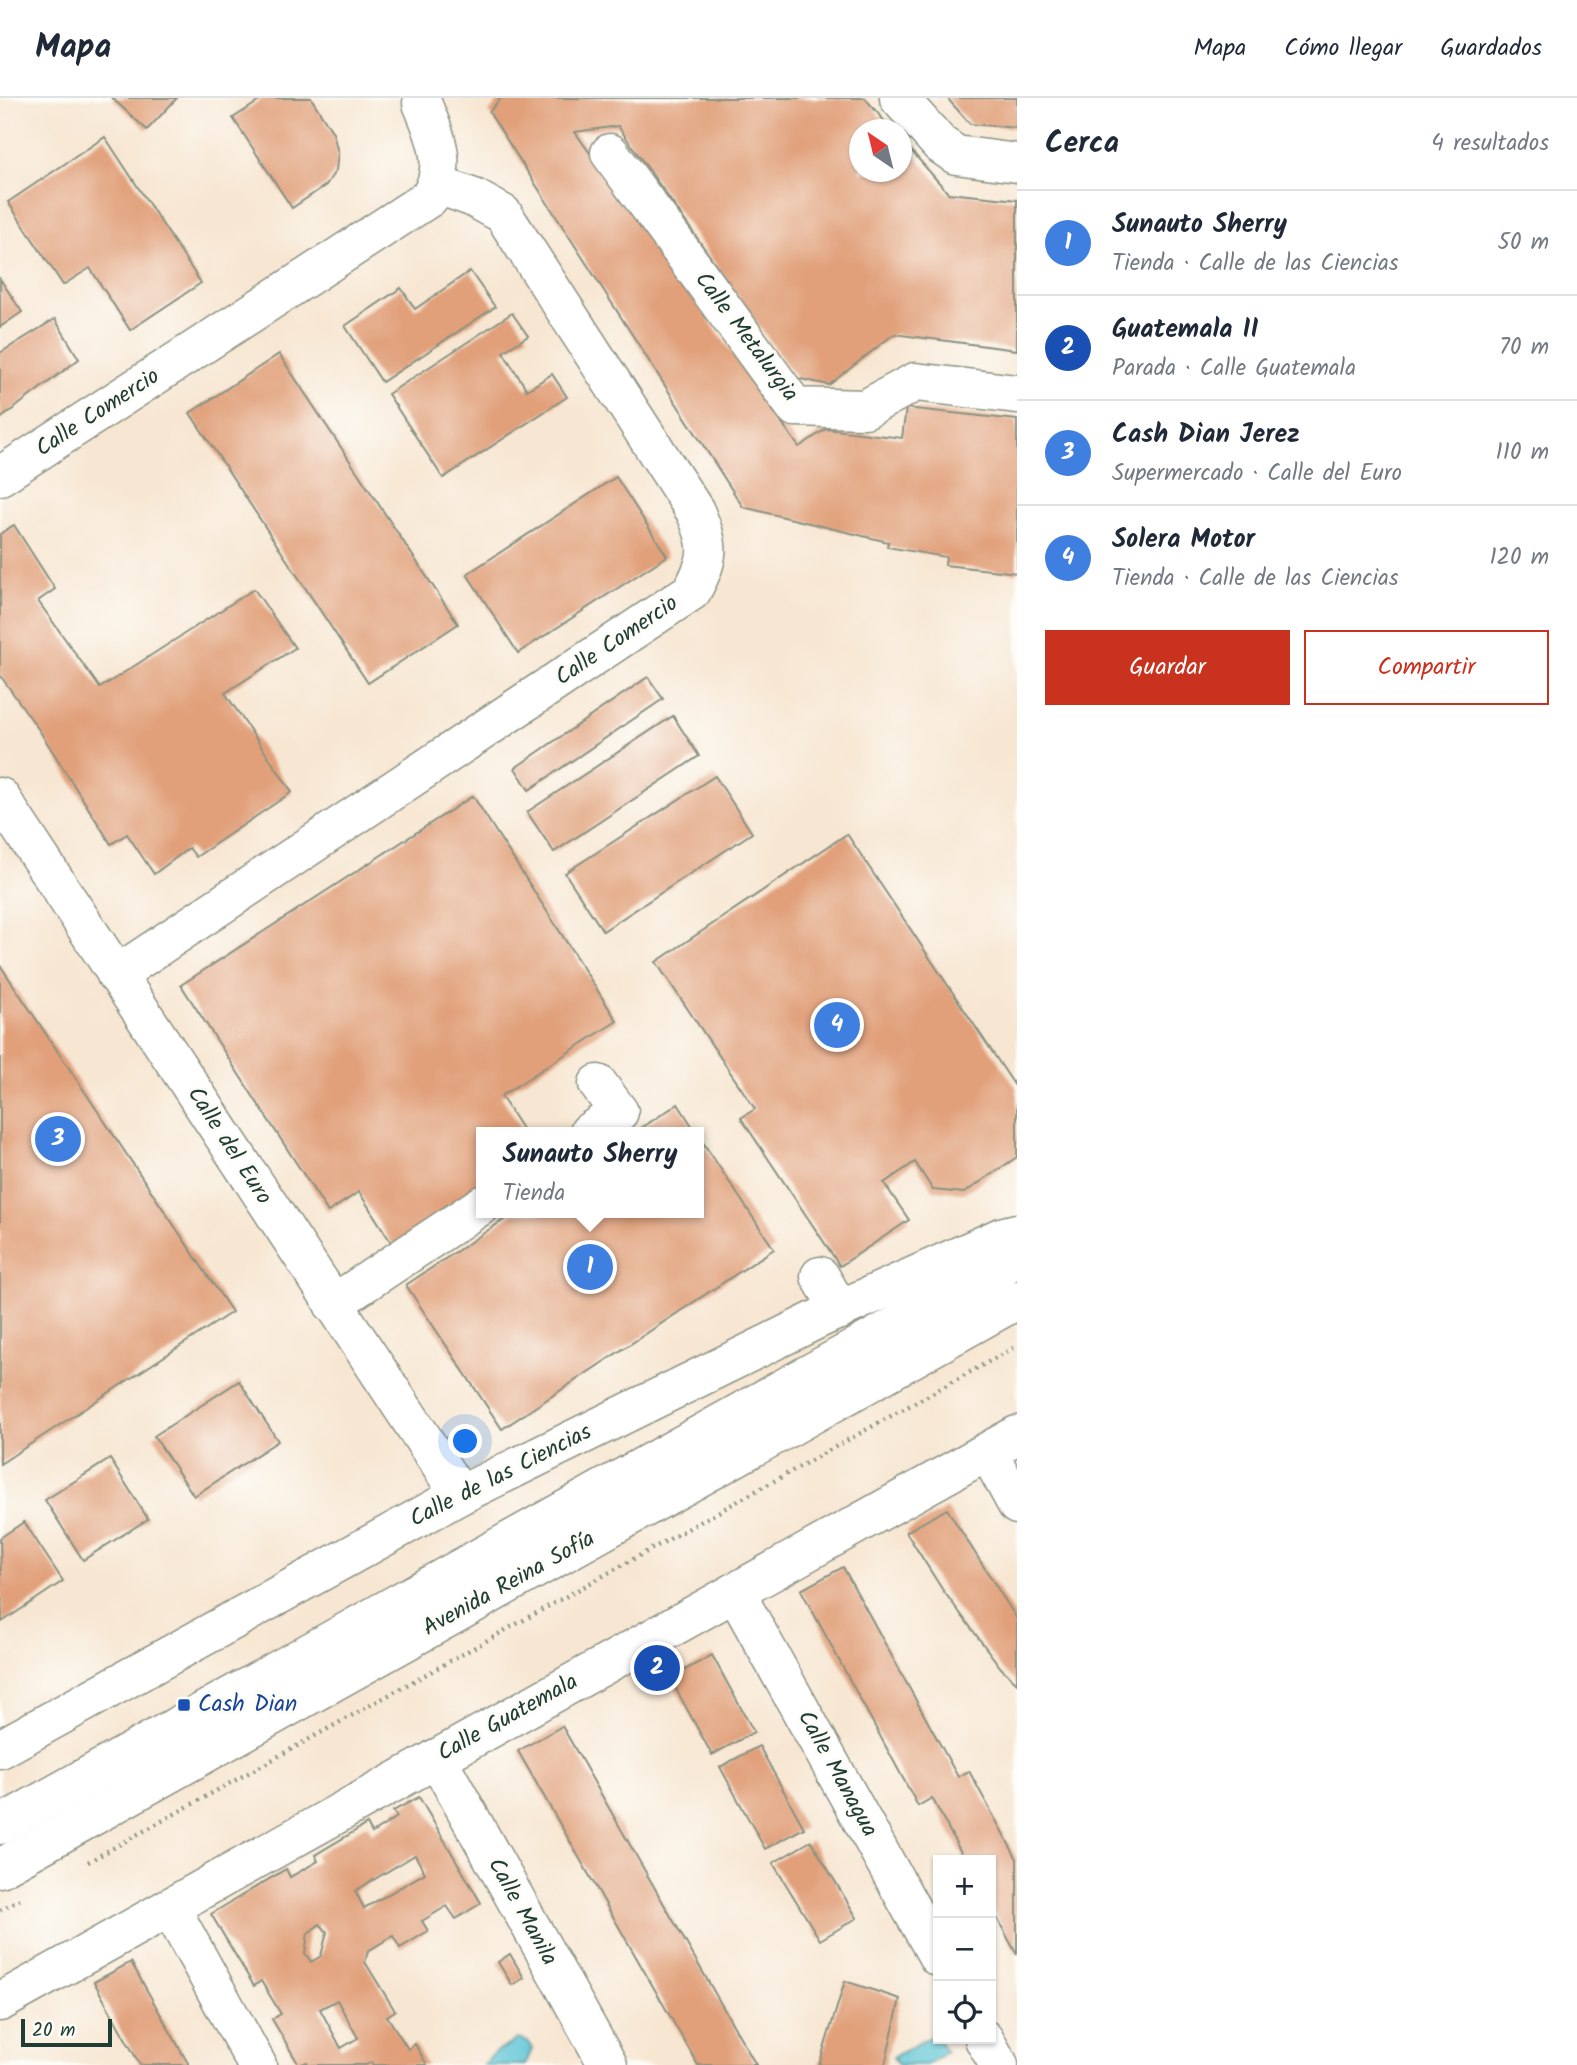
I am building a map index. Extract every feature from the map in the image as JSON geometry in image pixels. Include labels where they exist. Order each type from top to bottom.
[{"type":"street","points":[[899,98],[940,144],[956,155],[1017,163]]},
{"type":"street","points":[[419,100],[437,140],[441,168],[438,185]]},
{"type":"street","name":"Calle Metalurgia","points":[[610,153],[795,407],[865,409],[915,382],[1017,394]]},
{"type":"street","name":"Calle Comercio","points":[[0,476],[429,198],[438,185],[474,198],[503,214],[695,511],[707,538],[707,562],[692,592],[116,975]]},
{"type":"street","name":"Calle del Euro","points":[[5,814],[116,975],[460,1495]]},
{"type":"street","points":[[596,1127],[619,1112],[598,1084]]},
{"type":"street","points":[[333,1304],[476,1208]]},
{"type":"street","name":"Calle de las Ciencias","points":[[0,1749],[460,1495],[839,1310],[1001,1237],[1017,1233]]},
{"type":"street","name":"Avenida Reina Sofía","points":[[0,1825],[1017,1258]]},
{"type":"street","points":[[820,1276],[839,1310]]},
{"type":"street","name":"Avenida Reina Sofía","points":[[0,1868],[1017,1300]]},
{"type":"street","points":[[1002,1444],[1017,1505]]},
{"type":"street","name":"Calle Guatemala","points":[[0,2002],[1002,1444]]},
{"type":"street","name":"Calle Managua","points":[[735,1592],[933,1947]]},
{"type":"street","name":"Calle Manila","points":[[436,1758],[608,2065]]},
{"type":"street","points":[[170,1907],[257,2065]]},
{"type":"street","points":[[987,2044],[999,2065]]},
{"type":"path","points":[[85,1863],[1017,1346]]},
{"type":"path","points":[[0,1910],[24,1897]]},
{"type":"water","points":[[933,2035],[933,2044],[941,2044],[946,2052],[926,2065],[898,2065],[893,2057]]},
{"type":"water","points":[[518,2039],[528,2042],[532,2049],[525,2065],[483,2065],[489,2057]]},
{"type":"building","points":[[112,98],[177,98],[147,130]]},
{"type":"building","points":[[264,98],[311,98],[333,133],[338,153],[336,170],[326,185],[292,208],[233,118]]},
{"type":"building","points":[[501,98],[865,98],[883,119],[849,119],[849,182],[912,182],[912,152],[948,193],[1017,200],[1017,350],[894,334],[829,385],[796,378],[618,126],[575,132],[799,447],[826,429],[902,438],[906,408],[1017,420],[1017,573],[945,565],[946,557],[887,547],[888,542],[743,507],[489,112]]},
{"type":"building","points":[[947,98],[1017,98],[1017,128],[970,124]]},
{"type":"building","points":[[105,137],[201,283],[130,330],[90,268],[63,285],[8,202]]},
{"type":"building","points":[[470,271],[495,307],[382,382],[345,326],[401,288],[415,309]]},
{"type":"building","points":[[0,279],[22,312],[0,327]]},
{"type":"building","points":[[512,313],[528,336],[503,352],[527,390],[552,374],[567,397],[443,478],[388,394]]},
{"type":"building","points":[[55,319],[79,359],[0,419],[0,353]]},
{"type":"building","points":[[279,354],[458,624],[368,683],[190,413]]},
{"type":"building","points":[[616,477],[667,556],[518,653],[467,574]]},
{"type":"building","points":[[14,525],[55,589],[38,601],[100,688],[254,589],[295,648],[225,693],[292,792],[196,857],[189,848],[154,874],[127,834],[111,844],[39,730],[0,675],[0,534]]},
{"type":"building","points":[[648,677],[663,699],[529,790],[515,768]]},
{"type":"building","points":[[673,716],[699,756],[554,852],[527,812]]},
{"type":"building","points":[[715,776],[752,833],[603,931],[565,873]]},
{"type":"building","points":[[473,796],[617,1021],[501,1096],[521,1127],[476,1127],[476,1198],[396,1250],[359,1192],[328,1212],[181,985]]},
{"type":"building","points":[[847,834],[1017,1089],[1017,1157],[964,1193],[933,1190],[915,1162],[884,1183],[909,1220],[840,1266],[741,1118],[755,1109],[656,962]]},
{"type":"building","points":[[0,965],[232,1312],[0,1464]]},
{"type":"building","points":[[678,1104],[693,1127],[643,1127]]},
{"type":"building","points":[[704,1144],[774,1249],[502,1429],[406,1285],[506,1218],[704,1218]]},
{"type":"building","points":[[239,1381],[278,1441],[194,1496],[154,1436]]},
{"type":"building","points":[[110,1459],[148,1519],[83,1560],[45,1500]]},
{"type":"building","points":[[947,1509],[1017,1619],[1017,1683],[1001,1668],[942,1589],[906,1532]]},
{"type":"building","points":[[24,1522],[63,1581],[2,1622],[0,1538]]},
{"type":"building","points":[[843,1567],[958,1777],[969,1771],[1017,1859],[1017,1955],[996,1916],[996,1855],[962,1855],[932,1798],[918,1806],[801,1590]]},
{"type":"building","points":[[712,1655],[754,1732],[712,1755],[670,1678]]},
{"type":"building","points":[[562,1726],[756,2065],[698,2065],[518,1751]]},
{"type":"building","points":[[759,1746],[804,1828],[765,1849],[720,1767]]},
{"type":"building","points":[[419,1797],[481,1903],[456,1919],[447,1906],[422,1921],[428,1931],[400,1948],[393,1936],[368,1951],[365,1962],[395,2011],[387,2016],[408,2049],[415,2044],[427,2065],[373,2065],[371,2062],[366,2065],[309,2065],[307,2062],[299,2065],[272,2019],[281,2014],[261,1981],[254,1986],[211,1914],[286,1869],[290,1877],[318,1861],[315,1855],[367,1824],[372,1833],[397,1817],[393,1811]],"holes":[[[415,1855],[425,1873],[364,1908],[355,1891]],[[320,1924],[327,1932],[321,1956],[311,1962],[305,1953],[308,1933]],[[337,2000],[358,2038],[341,2048],[320,2009]]]},
{"type":"building","points":[[811,1841],[857,1918],[820,1940],[773,1863]]},
{"type":"building","points":[[510,1954],[524,1978],[512,1985],[498,1962]]},
{"type":"building","points":[[131,1962],[189,2065],[140,2065],[94,1982]]},
{"type":"building","points":[[845,1981],[900,1999],[885,2065],[819,2065]]},
{"type":"place","name":"Solera Motor","points":[[837,1025]]},
{"type":"place","name":"Cash Dian Jerez","points":[[58,1139]]},
{"type":"place","name":"Sunauto Sherry","points":[[590,1267]]},
{"type":"place","name":"Guatemala II","points":[[657,1668]]},
{"type":"place","name":"Cash Dian","points":[[184,1705]]}]
